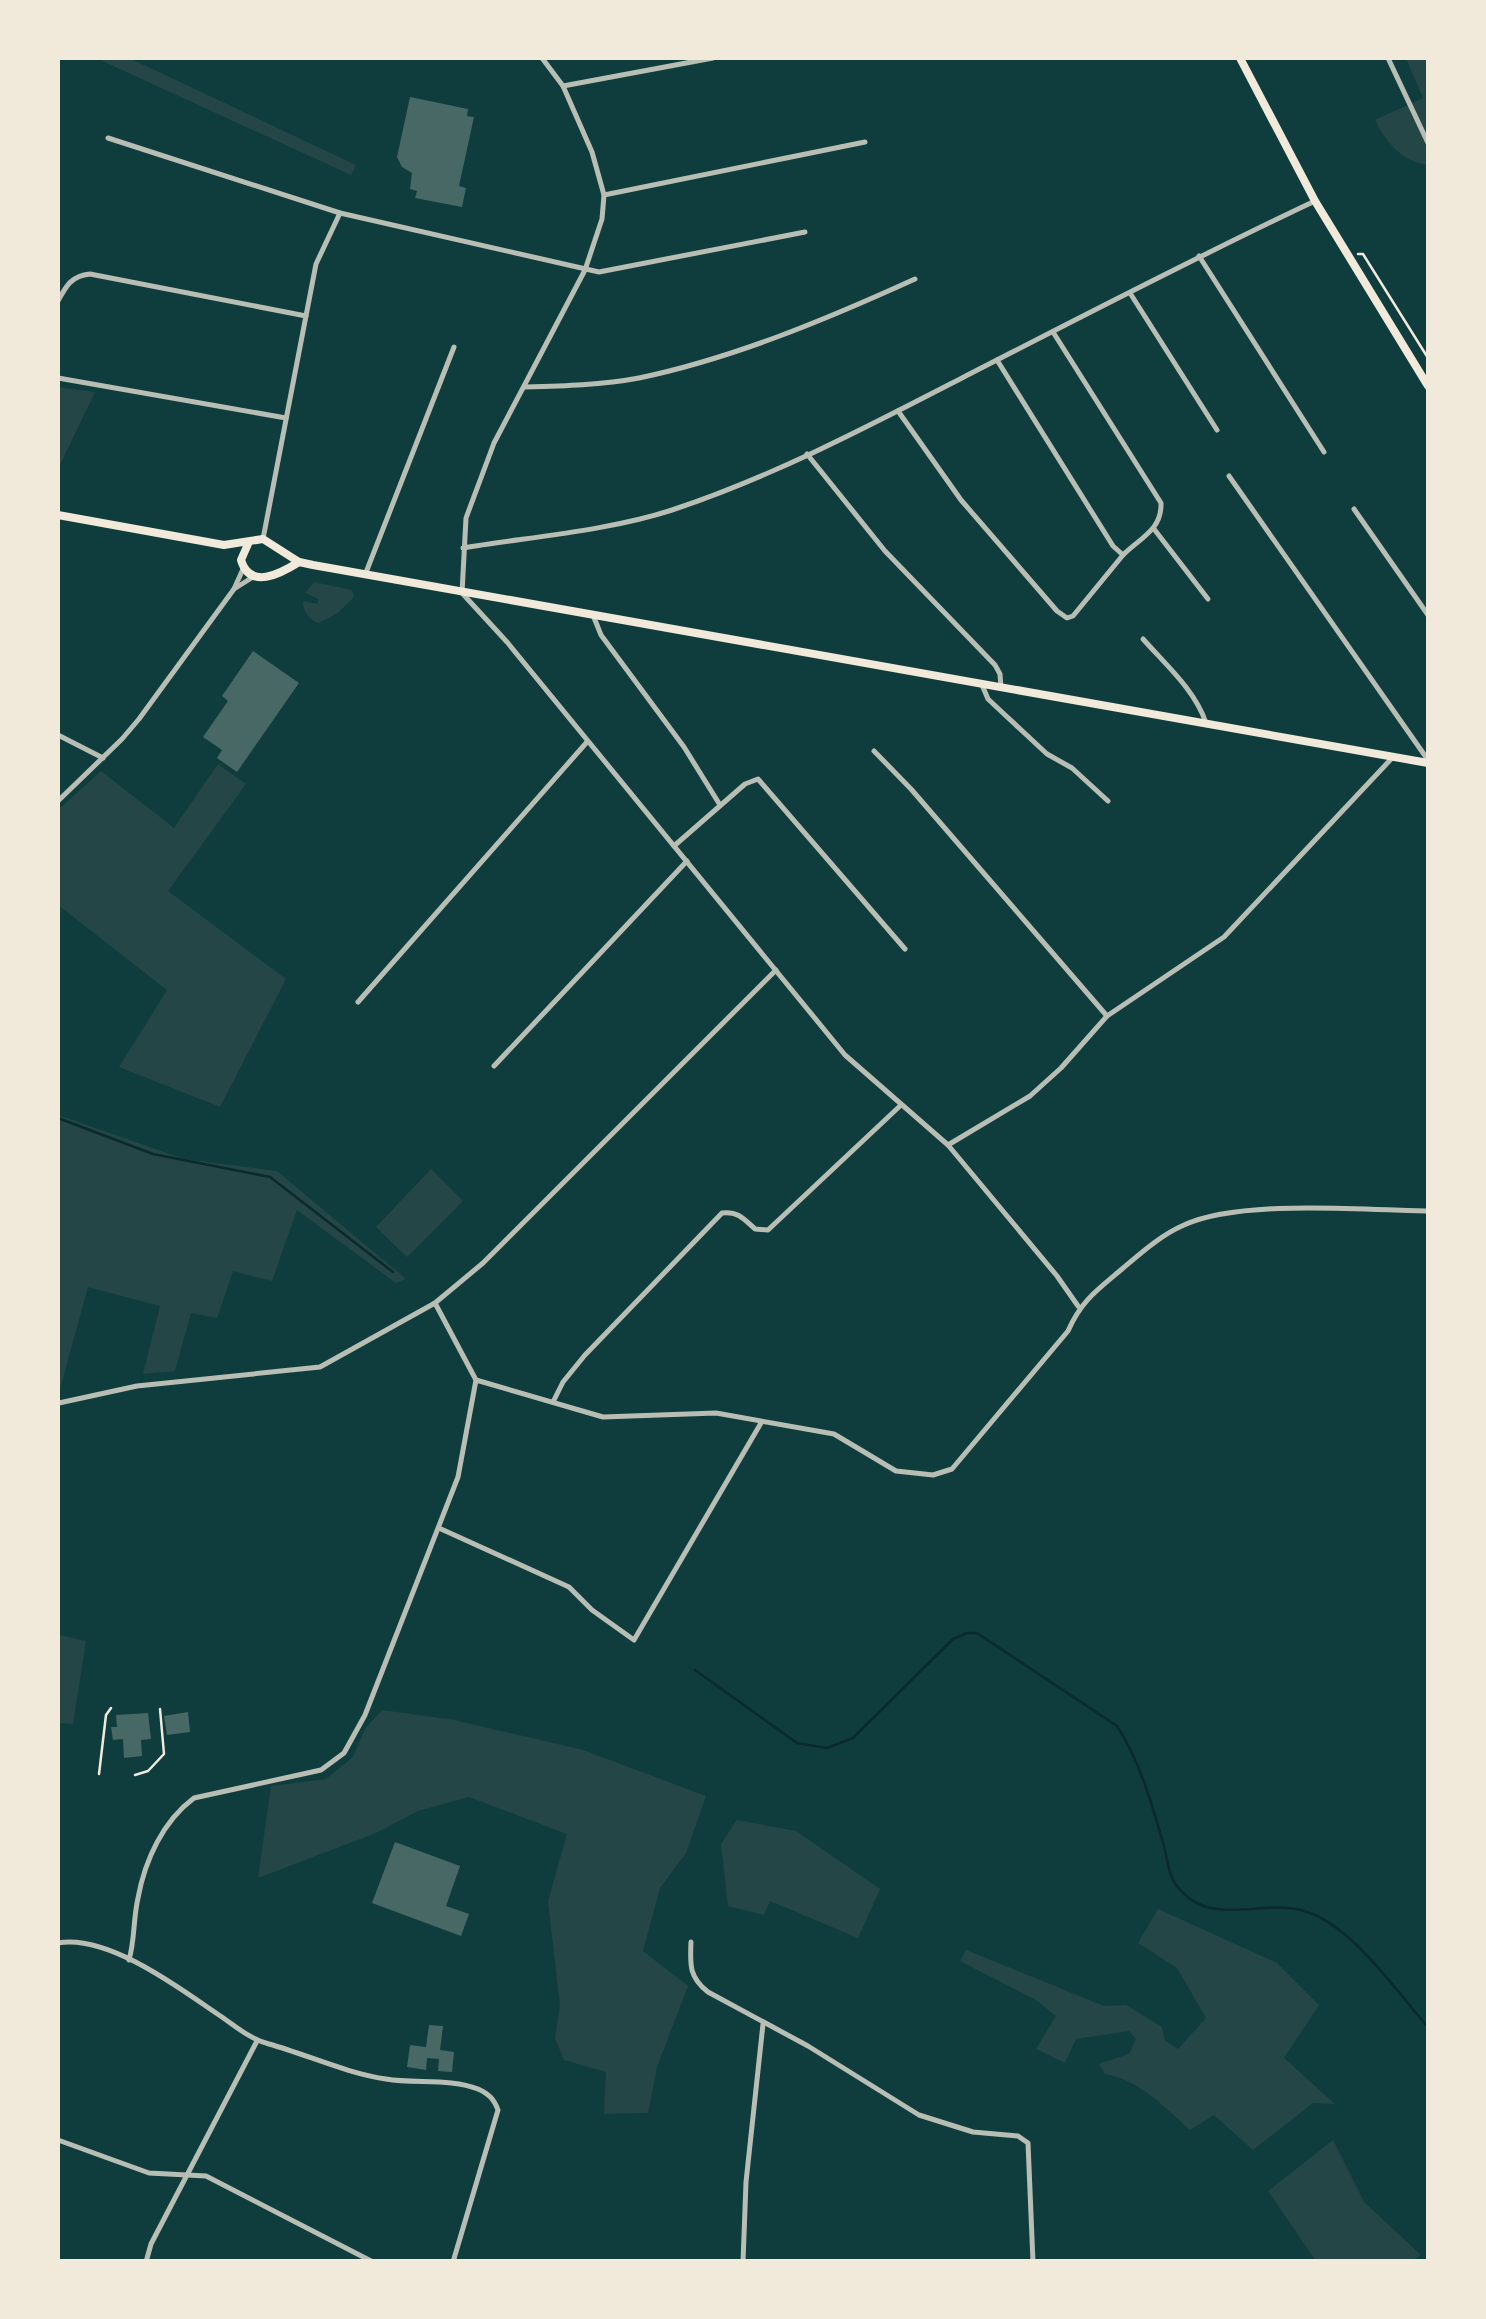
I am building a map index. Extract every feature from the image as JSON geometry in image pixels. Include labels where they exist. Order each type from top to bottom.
[{"type":"main road","points":[[1240,58],[1315,201],[1428,386]]},
{"type":"main road","points":[[58,515],[224,545],[263,540],[299,562],[364,575],[1207,726],[1428,761]]},
{"type":"main road","points":[[242,564],[249,543]]},
{"type":"main road","points":[[224,545],[253,577],[265,578],[299,562]]},
{"type":"main road","points":[[275,572],[280,562],[278,550]]},
{"type":"street","points":[[542,58],[564,86],[592,152],[604,195],[598,234],[585,270],[494,444],[466,518],[462,593],[845,1055],[948,1146],[1078,1306]]},
{"type":"street","points":[[564,86],[713,58]]},
{"type":"street","points":[[1388,58],[1428,143]]},
{"type":"street","points":[[108,138],[340,212],[599,272],[805,232]]},
{"type":"street","points":[[604,195],[864,142]]},
{"type":"street","points":[[463,548],[669,511],[808,454],[898,411],[1315,201]]},
{"type":"street","points":[[263,540],[316,264],[340,212]]},
{"type":"street","points":[[1200,256],[1324,452]]},
{"type":"street","points":[[58,302],[68,283],[77,276],[90,274],[306,316]]},
{"type":"street","points":[[524,387],[636,378],[698,363],[840,314],[914,279]]},
{"type":"street","points":[[1130,294],[1217,430]]},
{"type":"street","points":[[898,411],[961,500],[1057,612],[1067,618],[1074,616],[1122,555],[1154,530],[1160,502],[1053,332]]},
{"type":"street","points":[[364,575],[454,347]]},
{"type":"street","points":[[998,360],[1122,555]]},
{"type":"street","points":[[58,378],[288,418]]},
{"type":"street","points":[[808,454],[885,551],[995,665],[1001,688]]},
{"type":"street","points":[[1230,476],[1428,761]]},
{"type":"street","points":[[1354,509],[1428,614]]},
{"type":"street","points":[[1154,530],[1208,599]]},
{"type":"street","points":[[58,800],[140,719],[234,589],[242,564]]},
{"type":"street","points":[[234,589],[253,577]]},
{"type":"street","points":[[593,614],[602,635],[684,747],[720,805]]},
{"type":"street","points":[[1143,639],[1201,708],[1207,726]]},
{"type":"street","points":[[982,685],[988,699],[1047,754],[1072,768],[1108,801]]},
{"type":"street","points":[[58,735],[103,758]]},
{"type":"street","points":[[358,1002],[588,742]]},
{"type":"street","points":[[874,751],[1107,1016]]},
{"type":"street","points":[[948,1146],[1030,1096],[1107,1016],[1224,937],[1393,757]]},
{"type":"street","points":[[674,846],[752,779],[764,781],[904,949]]},
{"type":"street","points":[[494,1066],[687,861]]},
{"type":"street","points":[[59,1403],[138,1386],[320,1367],[434,1303],[483,1262],[776,970]]},
{"type":"street","points":[[553,1402],[585,1355],[722,1213],[732,1211],[755,1230],[768,1230],[901,1105]]},
{"type":"street","points":[[476,1380],[603,1417],[716,1413],[834,1434],[896,1471],[933,1475],[952,1469],[1068,1331],[1078,1306],[1154,1242],[1185,1224],[1214,1215],[1284,1210],[1428,1211]]},
{"type":"street","points":[[129,1960],[146,1869],[160,1836],[177,1811],[194,1798],[321,1770],[344,1753],[366,1715],[458,1477],[476,1380],[434,1303]]},
{"type":"street","points":[[440,1528],[569,1588],[634,1640],[762,1423]]},
{"type":"street","points":[[691,1942],[690,1968],[696,1982],[763,2024],[808,2046],[919,2115],[974,2132],[1018,2136],[1028,2143],[1032,2262]]},
{"type":"street","points":[[58,1944],[98,1948],[161,1975],[258,2041],[350,2072],[388,2080],[476,2088],[493,2098],[498,2110],[453,2262]]},
{"type":"street","points":[[743,2262],[748,2164],[763,2024]]},
{"type":"street","points":[[146,2262],[151,2244],[258,2041]]},
{"type":"street","points":[[58,2140],[149,2173],[206,2176],[374,2262]]},
{"type":"path","points":[[1350,258],[1363,254],[1428,358]]},
{"type":"path","points":[[99,1774],[106,1715],[111,1708]]},
{"type":"path","points":[[135,1775],[148,1770],[164,1754],[160,1709]]},
{"type":"shaded area","points":[[96,58],[129,58],[356,165],[351,175]]},
{"type":"shaded area","points":[[1406,58],[1428,58],[1428,165],[1410,160],[1396,150],[1375,120],[1423,98]]},
{"type":"shaded area","points":[[58,387],[95,392],[58,469]]},
{"type":"shaded area","points":[[314,582],[352,590],[354,597],[338,613],[318,623],[309,617],[303,605],[303,601],[317,604],[319,599],[305,593]]},
{"type":"shaded area","points":[[218,764],[246,784],[168,891],[286,979],[220,1107],[119,1067],[167,990],[58,905],[58,810],[101,771],[174,828]]},
{"type":"shaded area","points":[[58,1115],[184,1159],[277,1171],[406,1279],[396,1283],[297,1210],[272,1281],[233,1271],[217,1318],[191,1313],[175,1371],[143,1374],[160,1306],[88,1287],[58,1396]]},
{"type":"shaded area","points":[[431,1169],[463,1201],[407,1257],[376,1227]]},
{"type":"shaded area","points":[[59,1635],[86,1641],[73,1724],[58,1723]]},
{"type":"shaded area","points":[[382,1710],[454,1720],[583,1750],[706,1796],[686,1853],[660,1888],[643,1951],[688,1986],[657,2067],[648,2113],[604,2114],[606,2072],[564,2060],[555,2038],[560,2005],[548,1901],[567,1834],[469,1797],[418,1811],[376,1833],[258,1878],[271,1786],[326,1779],[353,1757],[365,1729]]},
{"type":"shaded area","points":[[737,1820],[796,1831],[880,1889],[858,1938],[770,1901],[764,1915],[728,1906],[721,1844]]},
{"type":"shaded area","points":[[1158,1909],[1277,1963],[1319,2005],[1284,2058],[1335,2104],[1313,2103],[1253,2150],[1214,2115],[1190,2130],[1140,2088],[1105,2074],[1099,2064],[1129,2054],[1136,2039],[1129,2031],[1076,2039],[1065,2063],[1036,2049],[1056,2016],[1036,2000],[960,1961],[966,1950],[1104,2006],[1126,2005],[1162,2027],[1165,2041],[1178,2049],[1206,2018],[1177,1968],[1138,1943]]},
{"type":"shaded area","points":[[1333,2140],[1364,2202],[1421,2255],[1411,2261],[1316,2261],[1268,2191]]},
{"type":"building","points":[[410,97],[468,109],[467,116],[474,117],[459,186],[466,188],[462,207],[415,198],[417,191],[410,189],[412,173],[402,167],[397,157]]},
{"type":"building","points":[[253,651],[299,683],[237,772],[217,758],[222,750],[203,737],[228,701],[222,696]]},
{"type":"building","points":[[188,1712],[190,1732],[167,1735],[164,1716]]},
{"type":"building","points":[[148,1713],[151,1739],[141,1740],[142,1756],[124,1758],[123,1739],[113,1740],[111,1727],[117,1727],[116,1715]]},
{"type":"building","points":[[395,1842],[460,1866],[446,1906],[469,1914],[461,1936],[372,1903]]},
{"type":"building","points":[[429,2025],[443,2026],[440,2050],[454,2052],[452,2072],[438,2071],[439,2059],[427,2058],[426,2070],[407,2067],[410,2045],[426,2047]]},
{"type":"waterway","points":[[58,1118],[153,1154],[270,1177],[393,1272]]},
{"type":"waterway","points":[[695,1670],[797,1743],[827,1748],[853,1738],[953,1639],[977,1633],[1117,1726],[1139,1769],[1170,1871],[1183,1893],[1209,1908],[1286,1908],[1319,1917],[1370,1959],[1428,2027]]}]
